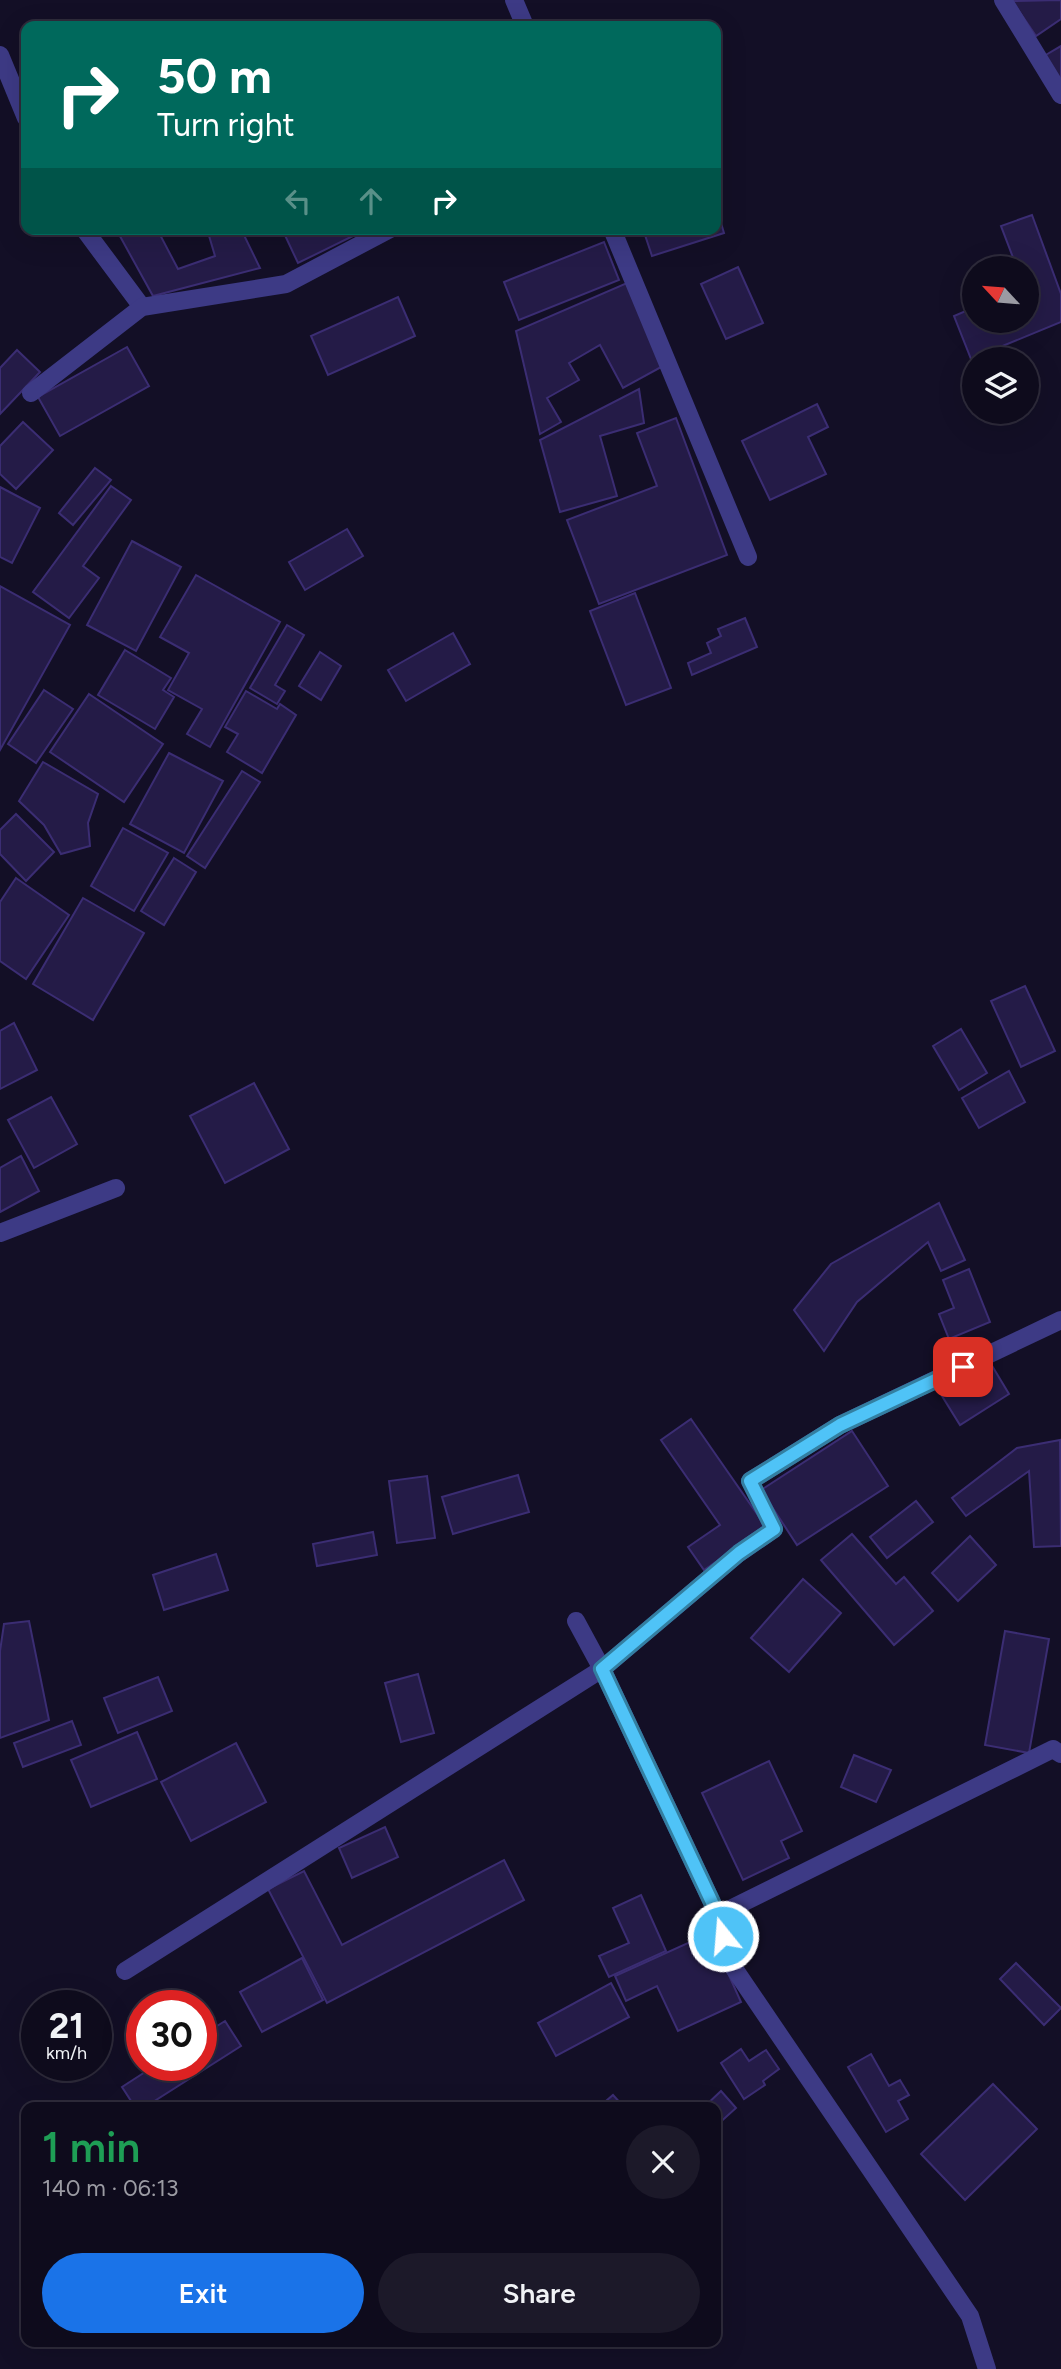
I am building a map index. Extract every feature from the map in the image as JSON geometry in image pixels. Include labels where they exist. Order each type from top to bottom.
[{"type":"street","points":[[514,0],[523,21]]},
{"type":"street","points":[[1003,0],[1061,95]]},
{"type":"street","points":[[0,55],[21,106]]},
{"type":"street","points":[[88,235],[142,307]]},
{"type":"street","points":[[32,393],[142,307],[286,284],[379,235]]},
{"type":"street","points":[[614,235],[748,557]]},
{"type":"street","points":[[0,1233],[116,1188]]},
{"type":"street","points":[[125,1971],[602,1669],[739,1553],[774,1529],[750,1481],[840,1425],[1061,1320]]},
{"type":"street","points":[[576,1621],[602,1669],[718,1915],[727,1958],[970,2316],[987,2369]]},
{"type":"street","points":[[718,1915],[1053,1749],[1061,1755]]},
{"type":"building","points":[[1061,0],[1061,19],[1036,36],[1012,1]]},
{"type":"building","points":[[1061,46],[1061,77],[1057,79],[1044,56]]},
{"type":"building","points":[[1032,215],[1061,294],[1061,322],[1040,331],[1040,256],[1012,256],[1001,226]]},
{"type":"building","points":[[119,235],[160,235],[178,269],[215,256],[209,235],[244,235],[260,268],[153,296]]},
{"type":"building","points":[[285,235],[355,235],[298,263]]},
{"type":"building","points":[[645,235],[718,235],[652,256]]},
{"type":"building","points":[[604,242],[619,280],[519,320],[504,282]]},
{"type":"building","points":[[738,267],[763,323],[726,339],[701,284]]},
{"type":"building","points":[[627,283],[663,366],[623,388],[600,345],[569,363],[579,380],[547,398],[561,422],[540,434],[516,331]]},
{"type":"building","points":[[398,297],[415,336],[328,375],[311,336]]},
{"type":"building","points":[[962,313],[962,333],[1034,333],[1000,347],[966,347],[954,316]]},
{"type":"building","points":[[127,347],[149,386],[60,436],[38,397]]},
{"type":"building","points":[[17,350],[40,372],[0,414],[0,368]]},
{"type":"building","points":[[639,389],[644,423],[600,436],[617,496],[560,512],[540,440]]},
{"type":"building","points":[[817,404],[828,427],[808,437],[826,474],[770,500],[742,441]]},
{"type":"building","points":[[676,418],[727,555],[599,604],[567,520],[657,486],[637,433]]},
{"type":"building","points":[[23,422],[53,450],[16,489],[0,474],[0,446]]},
{"type":"building","points":[[95,468],[111,480],[73,525],[59,513]]},
{"type":"building","points":[[111,486],[131,500],[83,566],[99,578],[69,618],[33,592]]},
{"type":"building","points":[[0,487],[40,508],[12,563],[0,557]]},
{"type":"building","points":[[347,529],[363,556],[305,590],[289,562]]},
{"type":"building","points":[[132,541],[181,567],[136,651],[87,625]]},
{"type":"building","points":[[196,575],[280,622],[210,747],[187,734],[202,709],[168,690],[189,653],[160,637]]},
{"type":"building","points":[[0,586],[70,625],[0,750]]},
{"type":"building","points":[[635,593],[671,688],[626,705],[590,611]]},
{"type":"building","points":[[745,618],[757,647],[692,675],[688,663],[711,653],[707,643],[721,636],[718,629]]},
{"type":"building","points":[[287,625],[304,635],[275,685],[285,691],[277,704],[250,688]]},
{"type":"building","points":[[453,633],[470,664],[406,701],[388,670]]},
{"type":"building","points":[[125,650],[171,678],[163,690],[174,697],[155,729],[98,695]]},
{"type":"building","points":[[320,652],[341,666],[321,700],[299,686]]},
{"type":"building","points":[[44,690],[73,709],[36,763],[8,744]]},
{"type":"building","points":[[246,691],[277,709],[280,704],[296,715],[262,773],[227,752],[238,734],[225,727]]},
{"type":"building","points":[[89,694],[163,744],[124,802],[50,752]]},
{"type":"building","points":[[169,753],[223,781],[184,853],[130,824]]},
{"type":"building","points":[[43,762],[98,794],[88,823],[90,846],[61,854],[44,825],[19,801]]},
{"type":"building","points":[[242,771],[260,782],[205,868],[187,856]]},
{"type":"building","points":[[16,814],[54,852],[26,881],[0,854],[0,830]]},
{"type":"building","points":[[123,828],[168,853],[134,911],[91,886]]},
{"type":"building","points":[[174,858],[196,872],[164,925],[141,911]]},
{"type":"building","points":[[16,878],[69,915],[26,979],[0,961],[0,902]]},
{"type":"building","points":[[83,898],[144,933],[93,1020],[33,984]]},
{"type":"building","points":[[1025,986],[1055,1051],[1021,1067],[991,1001]]},
{"type":"building","points":[[14,1023],[37,1070],[0,1089],[0,1031]]},
{"type":"building","points":[[961,1029],[987,1073],[959,1090],[933,1046]]},
{"type":"building","points":[[1009,1071],[1025,1102],[979,1128],[962,1098]]},
{"type":"building","points":[[254,1083],[289,1149],[225,1183],[190,1116]]},
{"type":"building","points":[[51,1097],[77,1144],[34,1168],[8,1120]]},
{"type":"building","points":[[21,1156],[39,1191],[0,1212],[0,1168]]},
{"type":"building","points":[[939,1203],[965,1260],[941,1271],[928,1242],[857,1302],[824,1351],[794,1310],[831,1264]]},
{"type":"building","points":[[969,1269],[990,1322],[949,1339],[939,1314],[954,1308],[943,1280]]},
{"type":"building","points":[[991,1364],[1009,1394],[960,1425],[942,1396]]},
{"type":"building","points":[[691,1419],[766,1527],[704,1570],[688,1547],[720,1525],[661,1440]]},
{"type":"building","points":[[852,1431],[888,1486],[797,1545],[761,1490]]},
{"type":"building","points":[[1060,1440],[1061,1546],[1034,1547],[1029,1471],[966,1516],[952,1498],[1017,1448]]},
{"type":"building","points":[[518,1475],[529,1512],[453,1534],[442,1497]]},
{"type":"building","points":[[427,1476],[435,1538],[397,1543],[389,1481]]},
{"type":"building","points":[[916,1501],[933,1522],[887,1558],[870,1537]]},
{"type":"building","points":[[373,1532],[377,1555],[317,1566],[313,1544]]},
{"type":"building","points":[[852,1534],[896,1584],[904,1577],[933,1611],[894,1645],[821,1560]]},
{"type":"building","points":[[970,1536],[996,1565],[958,1601],[932,1573]]},
{"type":"building","points":[[216,1554],[228,1590],[164,1610],[153,1575]]},
{"type":"building","points":[[803,1579],[841,1613],[789,1672],[751,1638]]},
{"type":"building","points":[[29,1621],[49,1720],[0,1738],[0,1651],[4,1624]]},
{"type":"building","points":[[1005,1631],[1049,1639],[1029,1753],[985,1745]]},
{"type":"building","points":[[418,1674],[434,1733],[401,1742],[385,1683]]},
{"type":"building","points":[[158,1677],[172,1711],[118,1733],[104,1698]]},
{"type":"building","points":[[72,1721],[81,1745],[23,1767],[14,1743]]},
{"type":"building","points":[[137,1732],[157,1779],[91,1807],[71,1760]]},
{"type":"building","points":[[236,1743],[266,1802],[191,1841],[161,1782]]},
{"type":"building","points":[[854,1755],[891,1770],[876,1802],[841,1787]]},
{"type":"building","points":[[769,1761],[802,1831],[781,1841],[789,1858],[743,1880],[702,1793]]},
{"type":"building","points":[[385,1827],[398,1857],[352,1878],[339,1848]]},
{"type":"building","points":[[504,1860],[524,1900],[327,2003],[268,1889],[304,1871],[342,1945]]},
{"type":"building","points":[[641,1895],[666,1951],[609,1977],[599,1956],[629,1943],[613,1908]]},
{"type":"building","points":[[710,1933],[741,2002],[678,2031],[657,1986],[626,2001],[615,1976]]},
{"type":"building","points":[[302,1958],[323,2000],[262,2032],[240,1992]]},
{"type":"building","points":[[1016,1963],[1061,2008],[1044,2025],[1000,1979]]},
{"type":"building","points":[[611,1983],[629,2017],[556,2056],[538,2023]]},
{"type":"building","points":[[225,2021],[241,2046],[217,2061],[217,2026]]},
{"type":"building","points":[[741,2049],[749,2061],[766,2050],[779,2069],[763,2081],[765,2085],[744,2099],[721,2063]]},
{"type":"building","points":[[871,2054],[889,2086],[900,2080],[909,2095],[898,2101],[908,2119],[886,2132],[848,2067]]},
{"type":"building","points":[[131,2081],[186,2081],[153,2102],[132,2102],[122,2087]]},
{"type":"building","points":[[993,2084],[1037,2129],[965,2200],[921,2154]]},
{"type":"building","points":[[721,2091],[736,2108],[721,2122],[721,2102],[709,2102]]},
{"type":"building","points":[[613,2095],[619,2102],[605,2102]]},
{"type":"route","points":[[723,1936],[718,1915],[602,1669],[739,1553],[774,1529],[750,1481],[840,1425],[963,1367]]}]
